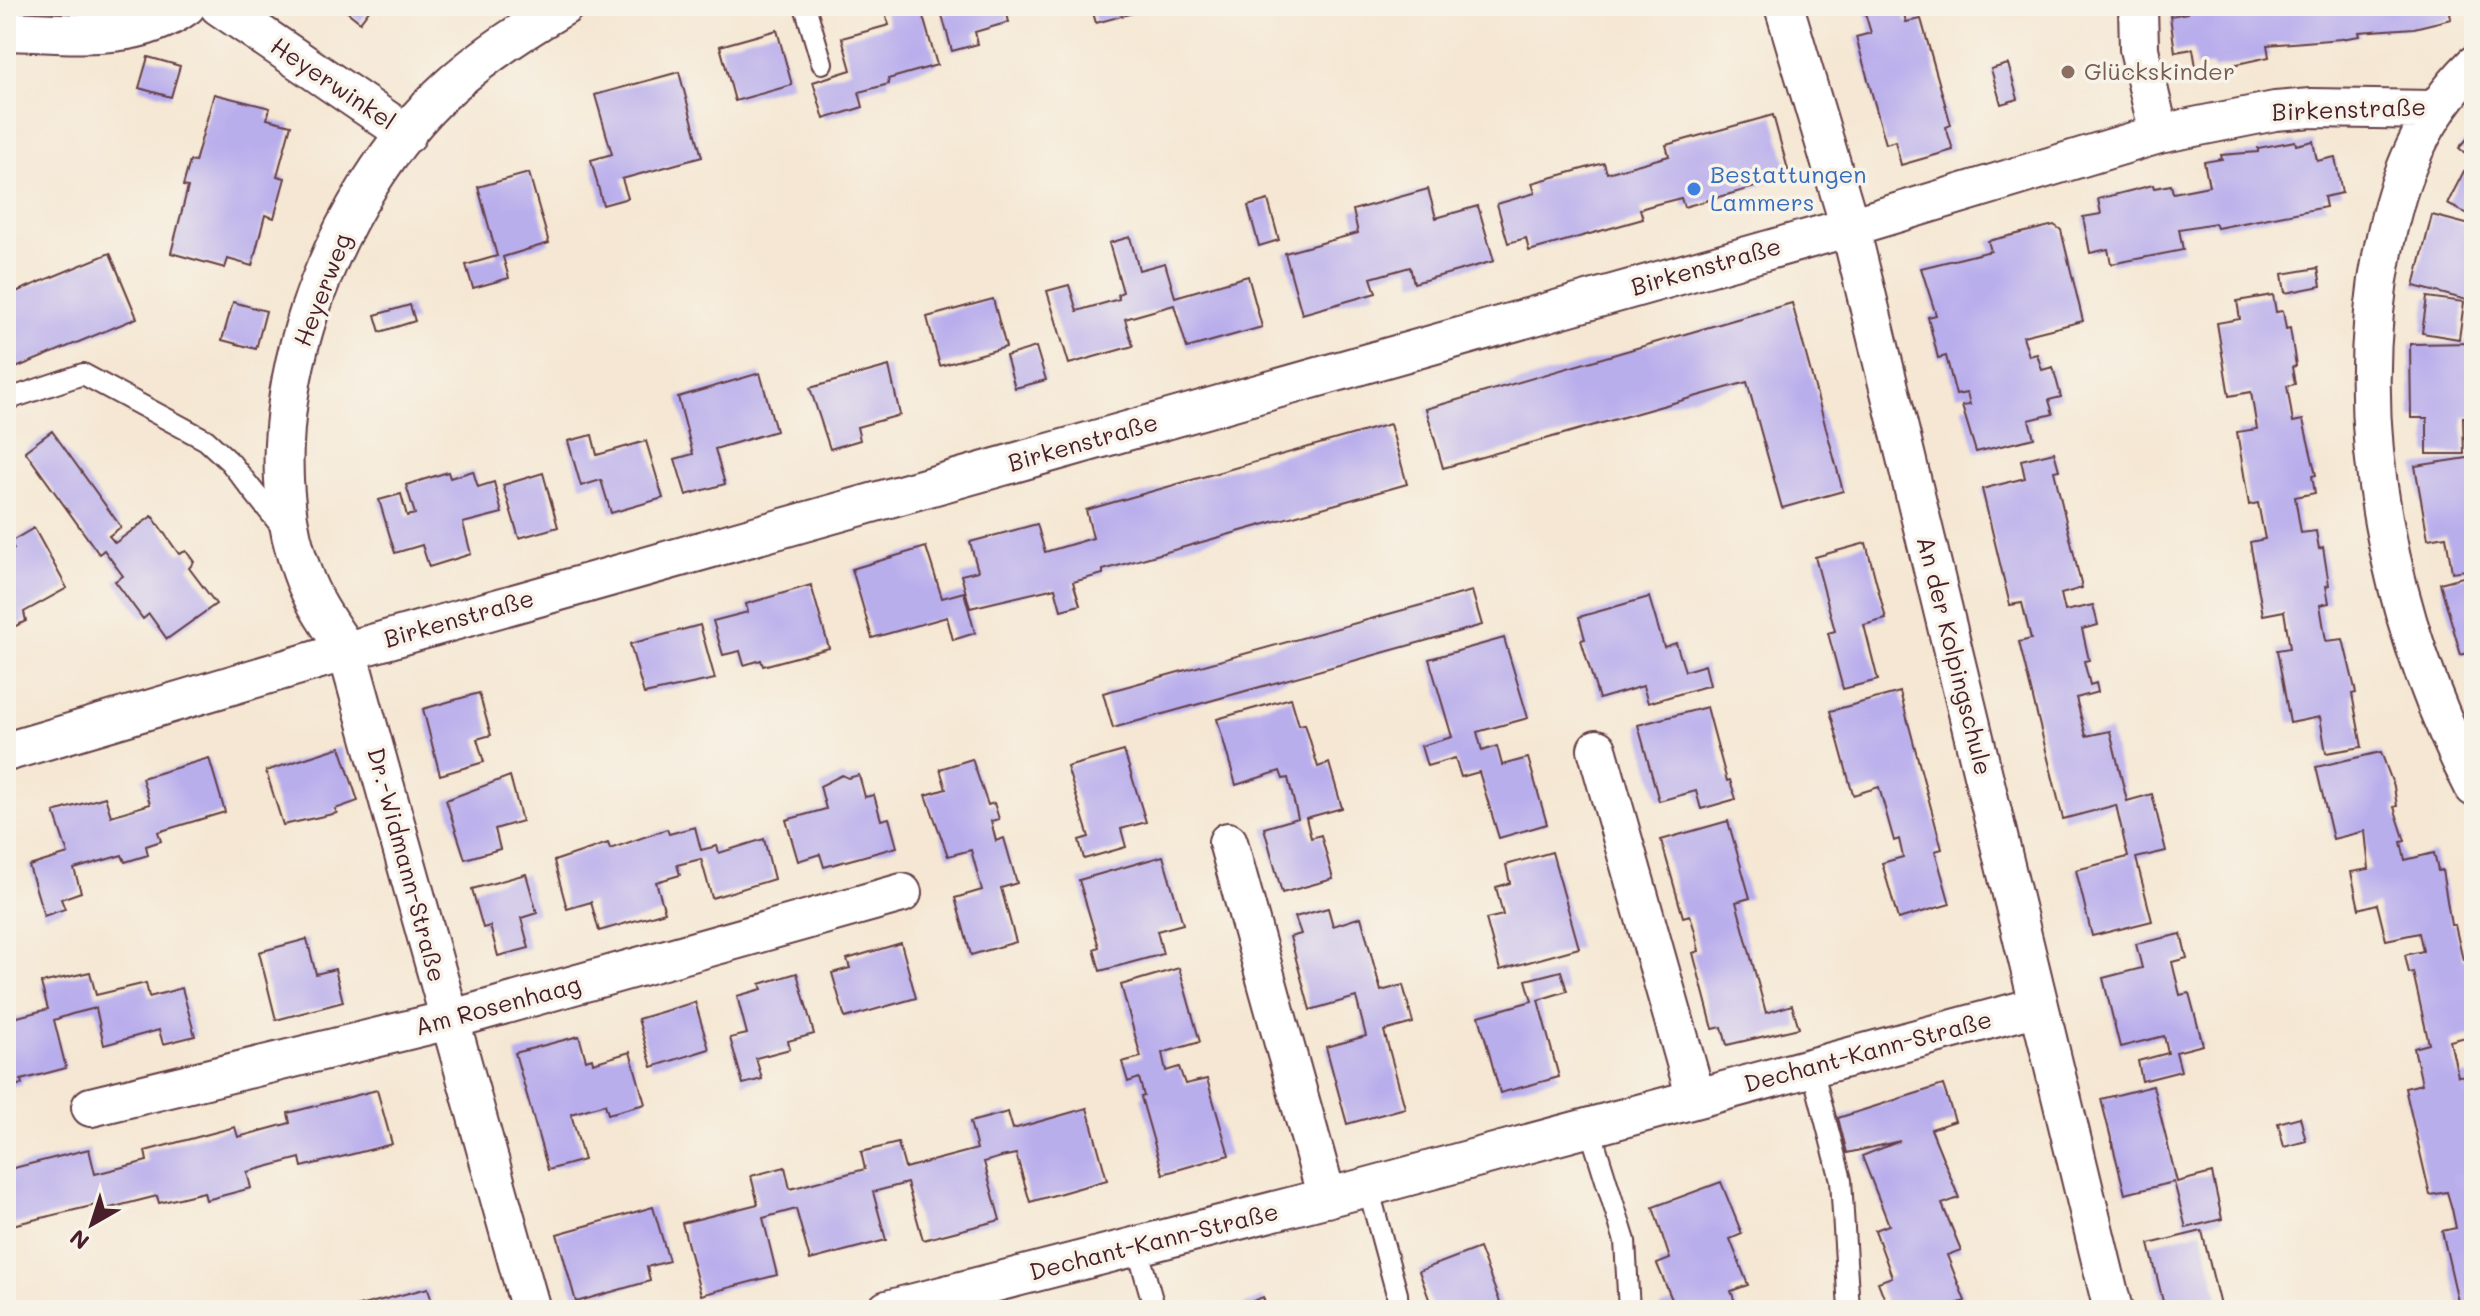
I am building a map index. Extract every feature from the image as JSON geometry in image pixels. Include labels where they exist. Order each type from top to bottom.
[{"type":"street","points":[[6,31],[123,32],[158,22],[186,6]]},
{"type":"street","name":"Heyerwinkel","points":[[219,6],[407,134]]},
{"type":"street","name":"Heyerweg","points":[[347,651],[314,602],[293,540],[282,458],[285,418],[300,348],[338,241],[379,171],[407,134],[468,71],[564,6]]},
{"type":"street","name":"An der Kolpingschule","points":[[1784,6],[1850,227],[2113,1310]]},
{"type":"street","points":[[2138,6],[2139,49],[2159,134]]},
{"type":"street","name":"Birkenstraße","points":[[6,752],[347,651],[1850,227],[2159,134],[2288,110],[2434,110],[2474,65]]},
{"type":"street","points":[[2434,110],[2411,151],[2388,227],[2375,296],[2370,410],[2381,502],[2403,603],[2438,711],[2474,787]]},
{"type":"street","name":"Dr.-Widmann-Straße","points":[[347,651],[531,1310]]},
{"type":"street","points":[[1597,749],[1696,1098]]},
{"type":"street","points":[[1228,842],[1327,1198]]},
{"type":"street","name":"Am Rosenhaag","points":[[91,1107],[449,1020],[902,893]]},
{"type":"street","name":"Dechant-Kann-Straße","points":[[887,1310],[1590,1129],[2039,1006]]},
{"type":"lane","points":[[805,6],[822,63]]},
{"type":"lane","points":[[6,400],[83,374],[206,440],[230,462],[293,540]]},
{"type":"lane","points":[[1812,1068],[1841,1180],[1849,1310]]},
{"type":"lane","points":[[1590,1129],[1625,1241],[1629,1310]]},
{"type":"lane","points":[[1368,1187],[1397,1294],[1398,1310]]},
{"type":"lane","points":[[1137,1247],[1155,1310]]},
{"type":"building","points":[[340,6],[372,6],[360,22]]},
{"type":"building","points":[[883,6],[920,6],[937,65],[888,79],[889,84],[859,92],[863,107],[824,119],[813,82],[851,70],[842,38],[889,25]]},
{"type":"building","points":[[965,6],[1018,7],[1006,10],[1009,22],[975,32],[978,44],[952,51],[942,15]]},
{"type":"building","points":[[1091,6],[1155,6],[1155,7],[1096,23]]},
{"type":"building","points":[[1863,6],[1902,6],[1906,22],[1921,19],[1951,125],[1946,127],[1953,150],[1901,165],[1895,141],[1886,144],[1856,37],[1871,33]]},
{"type":"building","points":[[2187,6],[2449,6],[2451,19],[2414,28],[2359,32],[2360,36],[2341,39],[2267,45],[2269,57],[2214,69],[2213,65],[2196,67],[2193,49],[2175,52],[2170,16],[2188,13]]},
{"type":"building","points":[[777,30],[792,85],[735,101],[720,46]]},
{"type":"building","points":[[148,57],[180,66],[171,97],[139,88]]},
{"type":"building","points":[[2008,64],[2018,99],[2001,104],[1991,69]]},
{"type":"building","points":[[679,72],[702,157],[622,179],[628,198],[603,205],[591,160],[612,154],[595,95]]},
{"type":"building","points":[[214,94],[270,108],[267,119],[291,125],[277,176],[285,178],[274,218],[265,215],[252,266],[228,259],[225,268],[171,253],[188,187],[183,186],[190,161],[195,162]]},
{"type":"building","points":[[1773,115],[1790,177],[1684,207],[1681,198],[1657,204],[1640,209],[1643,219],[1529,251],[1526,238],[1508,243],[1497,204],[1535,193],[1532,183],[1604,163],[1607,173],[1669,156],[1666,145]]},
{"type":"building","points":[[2474,131],[2474,161],[2459,148]]},
{"type":"building","points":[[2295,141],[2296,145],[2313,141],[2317,161],[2335,157],[2342,193],[2324,197],[2326,207],[2217,228],[2215,223],[2179,229],[2183,250],[2111,264],[2108,249],[2090,253],[2083,217],[2101,214],[2098,199],[2153,185],[2154,188],[2171,185],[2173,193],[2209,186],[2204,162],[2222,159],[2221,155],[2258,152],[2258,148]]},
{"type":"building","points":[[2464,171],[2474,176],[2474,217],[2447,204]]},
{"type":"building","points":[[529,173],[549,243],[503,257],[509,278],[473,288],[466,265],[497,256],[478,187]]},
{"type":"building","points":[[1428,189],[1436,218],[1478,206],[1494,261],[1414,283],[1410,267],[1371,278],[1376,293],[1302,314],[1285,253],[1358,233],[1353,210]]},
{"type":"building","points":[[1268,200],[1279,240],[1259,246],[1248,206]]},
{"type":"building","points":[[2432,215],[2474,226],[2474,302],[2414,286]]},
{"type":"building","points":[[2054,225],[2061,230],[2083,321],[2023,336],[2029,356],[2037,354],[2042,370],[2053,367],[2061,397],[2049,400],[2053,414],[2029,420],[2034,438],[1976,452],[1962,406],[1970,405],[1967,393],[1956,395],[1946,356],[1938,358],[1928,317],[1936,315],[1921,268],[1991,251],[1988,241]]},
{"type":"building","points":[[1130,237],[1139,270],[1165,263],[1175,297],[1248,276],[1262,327],[1187,348],[1174,305],[1125,319],[1133,346],[1069,364],[1047,291],[1069,285],[1077,311],[1119,299],[1118,294],[1123,292],[1109,243]]},
{"type":"building","points":[[110,253],[137,318],[6,372],[6,296]]},
{"type":"building","points":[[2318,268],[2321,286],[2285,293],[2282,274]]},
{"type":"building","points":[[2273,295],[2276,312],[2283,311],[2286,329],[2290,328],[2296,366],[2292,367],[2295,384],[2287,386],[2293,422],[2303,420],[2316,475],[2312,476],[2315,493],[2295,497],[2301,533],[2316,531],[2319,549],[2323,547],[2329,603],[2320,605],[2326,641],[2343,639],[2356,693],[2352,694],[2362,747],[2326,753],[2320,717],[2290,723],[2277,650],[2290,648],[2284,611],[2263,615],[2250,542],[2265,539],[2258,503],[2249,505],[2237,432],[2257,429],[2251,392],[2229,396],[2217,323],[2240,319],[2237,301]]},
{"type":"building","points":[[2427,297],[2464,302],[2459,339],[2422,333]]},
{"type":"building","points":[[993,299],[1006,347],[940,366],[927,317]]},
{"type":"building","points":[[233,302],[266,311],[256,349],[222,340]]},
{"type":"building","points":[[1792,303],[1843,491],[1782,508],[1747,382],[1443,468],[1426,409]]},
{"type":"building","points":[[410,305],[415,321],[380,332],[375,315]]},
{"type":"building","points":[[2474,343],[2474,417],[2463,417],[2464,454],[2427,454],[2427,418],[2411,418],[2410,344]]},
{"type":"building","points":[[1036,347],[1046,380],[1015,388],[1006,356]]},
{"type":"building","points":[[889,366],[900,415],[857,427],[860,440],[830,449],[810,388]]},
{"type":"building","points":[[760,373],[776,431],[715,449],[725,484],[686,495],[675,459],[693,454],[678,397]]},
{"type":"building","points":[[1390,424],[1407,484],[1103,570],[1103,574],[1073,582],[1080,605],[1061,610],[1055,588],[970,608],[961,575],[978,571],[970,542],[1037,524],[1045,552],[1093,538],[1086,510]]},
{"type":"building","points":[[52,431],[121,527],[109,536],[115,543],[152,516],[179,554],[186,551],[194,562],[189,568],[216,604],[167,639],[149,614],[143,619],[115,581],[123,576],[104,550],[99,554],[25,451]]},
{"type":"building","points":[[592,435],[597,455],[646,441],[663,498],[611,513],[601,480],[581,486],[568,441]]},
{"type":"building","points":[[2054,452],[2059,470],[2054,471],[2082,588],[2061,594],[2065,611],[2093,605],[2098,625],[2082,629],[2089,660],[2084,661],[2090,685],[2096,683],[2098,692],[2076,698],[2086,736],[2110,731],[2127,801],[2152,794],[2166,851],[2136,858],[2152,921],[2092,936],[2076,870],[2128,857],[2116,805],[2063,819],[2019,642],[2031,639],[2022,603],[2010,605],[1982,489],[2025,478],[2021,460]]},
{"type":"building","points":[[2474,457],[2474,569],[2452,572],[2446,536],[2428,539],[2415,466]]},
{"type":"building","points":[[473,471],[478,487],[494,482],[502,513],[463,523],[471,554],[429,567],[422,545],[395,553],[379,500],[401,494],[407,516],[415,514],[406,485],[448,472],[450,478]]},
{"type":"building","points":[[543,473],[558,527],[519,538],[503,485]]},
{"type":"building","points":[[34,528],[67,588],[24,612],[26,621],[16,626],[6,622],[6,554],[14,549],[10,542]]},
{"type":"building","points":[[1866,543],[1886,619],[1864,625],[1878,680],[1843,689],[1828,633],[1835,631],[1815,557]]},
{"type":"building","points":[[926,547],[942,598],[964,592],[975,633],[953,640],[947,617],[872,638],[852,569]]},
{"type":"building","points":[[2474,574],[2474,651],[2461,655],[2440,583]]},
{"type":"building","points":[[811,585],[829,648],[763,666],[761,660],[744,665],[740,651],[723,655],[713,621],[748,612],[746,604]]},
{"type":"building","points":[[1472,591],[1482,625],[1113,728],[1103,693]]},
{"type":"building","points":[[1649,597],[1664,647],[1676,643],[1685,671],[1705,665],[1710,685],[1648,703],[1643,686],[1599,699],[1581,640],[1585,639],[1579,617]]},
{"type":"building","points":[[700,625],[715,679],[644,694],[630,644]]},
{"type":"building","points":[[1504,638],[1528,718],[1477,732],[1482,751],[1497,746],[1502,765],[1528,758],[1547,824],[1499,838],[1479,772],[1461,777],[1455,758],[1427,766],[1421,746],[1452,737],[1429,659]]},
{"type":"building","points":[[1900,692],[1942,849],[1935,851],[1950,904],[1898,919],[1882,863],[1903,857],[1899,839],[1894,841],[1879,787],[1853,795],[1830,711]]},
{"type":"building","points":[[479,693],[491,735],[477,739],[484,762],[440,775],[423,709]]},
{"type":"building","points":[[1291,698],[1299,725],[1305,724],[1318,767],[1329,763],[1342,808],[1306,818],[1311,838],[1321,835],[1333,879],[1282,893],[1264,828],[1298,818],[1288,778],[1283,779],[1280,771],[1236,785],[1217,719]]},
{"type":"building","points":[[1707,707],[1727,781],[1730,780],[1736,799],[1701,809],[1696,791],[1659,801],[1638,725]]},
{"type":"building","points":[[340,747],[358,801],[335,809],[337,813],[283,825],[266,771]]},
{"type":"building","points":[[1124,751],[1146,822],[1121,829],[1126,847],[1084,859],[1079,840],[1089,837],[1067,767]]},
{"type":"building","points":[[2381,752],[2394,787],[2397,806],[2394,807],[2405,841],[2401,842],[2405,860],[2434,853],[2438,871],[2442,870],[2451,925],[2455,925],[2463,960],[2474,958],[2474,1035],[2450,1041],[2458,1076],[2474,1075],[2474,1310],[2460,1310],[2442,1231],[2456,1228],[2452,1209],[2447,1192],[2430,1195],[2405,1088],[2422,1084],[2414,1048],[2429,1044],[2413,972],[2409,973],[2405,955],[2423,951],[2419,933],[2386,940],[2377,904],[2359,909],[2351,872],[2369,869],[2365,831],[2333,839],[2316,767]]},
{"type":"building","points":[[209,758],[225,812],[158,832],[161,841],[146,846],[148,855],[125,862],[122,855],[74,869],[81,892],[61,899],[65,909],[44,916],[29,866],[68,854],[54,812],[105,797],[111,816],[150,804],[142,778]]},
{"type":"building","points":[[972,759],[988,805],[994,803],[999,819],[991,821],[996,841],[1004,838],[1017,883],[1001,888],[1016,942],[971,955],[955,898],[982,890],[971,850],[948,856],[926,795],[946,789],[940,769]]},
{"type":"building","points":[[842,775],[848,778],[859,775],[865,797],[874,795],[881,820],[889,818],[897,847],[824,867],[820,854],[798,861],[786,820],[826,809],[820,786]]},
{"type":"building","points":[[510,776],[522,821],[495,829],[500,849],[465,859],[446,800]]},
{"type":"building","points":[[1728,821],[1750,898],[1736,902],[1766,1013],[1792,1005],[1799,1028],[1727,1045],[1722,1027],[1713,1029],[1693,953],[1699,951],[1695,932],[1690,915],[1683,917],[1661,840]]},
{"type":"building","points":[[695,827],[701,850],[717,846],[719,853],[764,839],[774,879],[712,898],[701,859],[677,865],[680,875],[656,882],[665,912],[599,931],[591,902],[567,909],[554,861],[608,843],[610,849],[667,829],[669,834]]},
{"type":"building","points":[[1552,852],[1579,948],[1500,970],[1486,919],[1503,915],[1496,887],[1510,883],[1506,865]]},
{"type":"building","points":[[1163,856],[1183,924],[1157,931],[1163,954],[1100,971],[1094,949],[1099,947],[1079,880]]},
{"type":"building","points":[[526,874],[537,913],[521,918],[529,948],[498,956],[490,926],[483,928],[472,889]]},
{"type":"building","points":[[1328,908],[1333,926],[1361,917],[1381,991],[1403,985],[1413,1023],[1384,1031],[1405,1108],[1347,1124],[1326,1047],[1366,1036],[1356,997],[1310,1010],[1290,937],[1301,934],[1295,917]]},
{"type":"building","points":[[2181,934],[2187,958],[2172,962],[2180,995],[2189,993],[2203,1045],[2176,1052],[2181,1071],[2142,1081],[2138,1061],[2168,1053],[2164,1036],[2120,1047],[2103,978],[2142,968],[2136,944]]},
{"type":"building","points":[[307,939],[316,974],[335,969],[343,1002],[276,1020],[259,952]]},
{"type":"building","points":[[901,943],[916,998],[845,1018],[832,973],[850,968],[847,959]]},
{"type":"building","points":[[1179,968],[1200,1042],[1162,1053],[1166,1071],[1179,1067],[1185,1084],[1207,1079],[1229,1155],[1163,1174],[1141,1097],[1144,1096],[1139,1078],[1128,1082],[1122,1062],[1141,1057],[1121,985]]},
{"type":"building","points":[[1561,971],[1567,991],[1538,1000],[1559,1077],[1500,1093],[1479,1016],[1532,1001],[1526,980]]},
{"type":"building","points":[[90,972],[96,995],[146,983],[149,997],[182,988],[195,1036],[163,1044],[159,1030],[104,1045],[96,1008],[72,1014],[54,1020],[66,1068],[21,1080],[22,1084],[6,1088],[6,1020],[48,1009],[41,983]]},
{"type":"building","points":[[797,973],[814,1034],[788,1041],[790,1049],[756,1058],[762,1079],[743,1084],[730,1038],[747,1034],[737,996],[762,989],[760,984]]},
{"type":"building","points":[[695,1002],[709,1049],[652,1067],[638,1019]]},
{"type":"building","points":[[579,1036],[586,1060],[592,1058],[593,1063],[630,1052],[645,1104],[608,1114],[605,1104],[571,1114],[584,1160],[548,1170],[515,1053]]},
{"type":"building","points":[[1943,1085],[1955,1121],[1931,1129],[1959,1198],[1942,1204],[1961,1250],[1947,1255],[1965,1301],[1951,1306],[1952,1310],[1889,1310],[1878,1282],[1892,1277],[1875,1230],[1889,1225],[1862,1156],[1900,1141],[1847,1153],[1838,1118]]},
{"type":"building","points":[[2153,1086],[2177,1182],[2212,1173],[2222,1219],[2186,1228],[2174,1182],[2125,1194],[2101,1099]]},
{"type":"building","points":[[377,1090],[392,1144],[302,1167],[300,1158],[247,1172],[251,1188],[206,1200],[204,1192],[159,1203],[157,1196],[102,1210],[100,1204],[12,1225],[6,1201],[6,1170],[89,1149],[95,1174],[147,1161],[145,1151],[235,1127],[238,1137],[290,1123],[288,1113]]},
{"type":"building","points":[[1087,1108],[1107,1180],[1030,1202],[1016,1154],[1001,1157],[984,1162],[1000,1220],[923,1240],[907,1183],[873,1192],[886,1240],[810,1260],[796,1209],[763,1218],[777,1275],[701,1295],[682,1223],[758,1204],[751,1176],[785,1167],[790,1189],[865,1169],[861,1152],[898,1143],[905,1168],[977,1149],[970,1122],[1008,1112],[1013,1129]]},
{"type":"building","points":[[2300,1117],[2306,1141],[2284,1147],[2278,1123]]},
{"type":"building","points":[[1721,1182],[1742,1234],[1730,1239],[1748,1285],[1731,1291],[1738,1310],[1661,1310],[1660,1307],[1673,1302],[1657,1264],[1670,1259],[1653,1207]]},
{"type":"building","points":[[653,1207],[669,1261],[647,1267],[650,1281],[576,1302],[557,1234]]},
{"type":"building","points":[[2202,1231],[2221,1310],[2165,1310],[2149,1244]]},
{"type":"building","points":[[1479,1248],[1503,1310],[1433,1310],[1419,1271]]},
{"type":"building","points":[[428,1288],[434,1310],[347,1310],[347,1309]]},
{"type":"building","points":[[1263,1297],[1267,1310],[1230,1310]]},
{"type":"place","name":"Glückskinder","points":[[2068,72]]},
{"type":"place","name":"Bestattungen Lammers","points":[[1694,189]]}]
